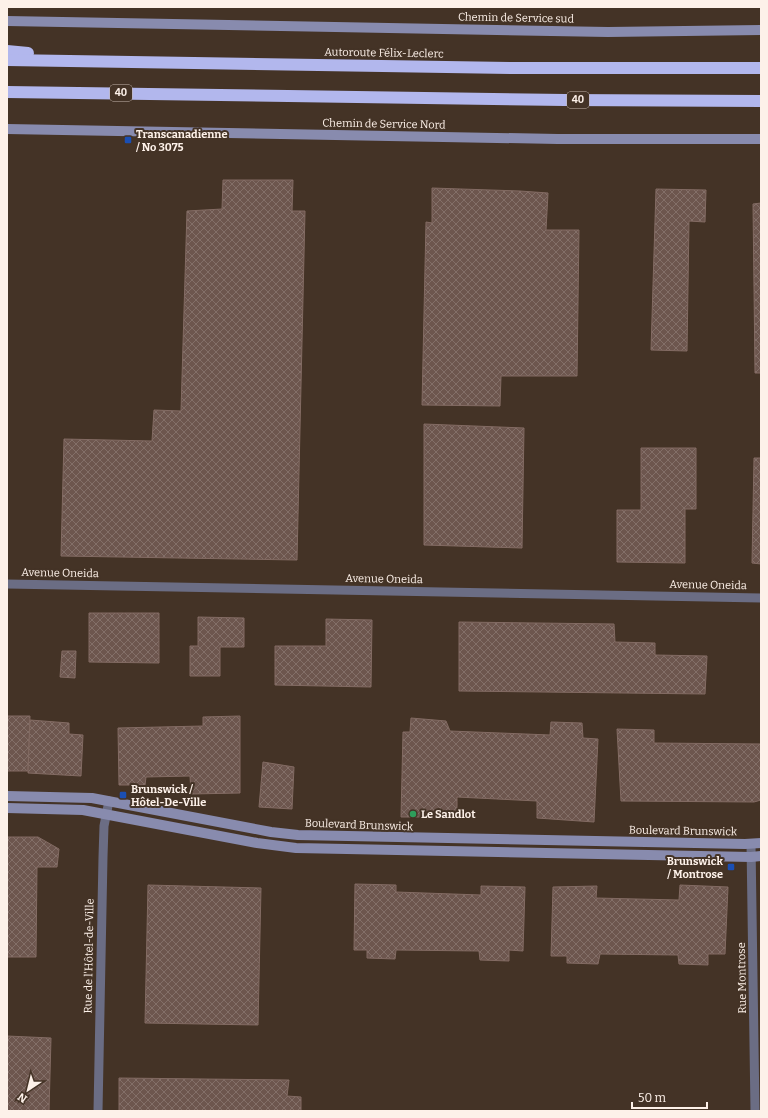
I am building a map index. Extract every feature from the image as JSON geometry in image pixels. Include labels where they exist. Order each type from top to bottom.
[{"type":"highway","points":[[7,51],[103,61]]},
{"type":"highway","name":"Autoroute Félix-Leclerc","points":[[7,60],[520,68],[761,68]]},
{"type":"highway","name":"40","points":[[7,92],[573,100],[761,101]]},
{"type":"main road","name":"Chemin de Service sud","points":[[7,21],[608,32],[761,30]]},
{"type":"main road","name":"Chemin de Service Nord","points":[[7,129],[550,139],[761,140]]},
{"type":"main road","name":"Boulevard Brunswick","points":[[7,796],[84,798],[263,831],[294,835],[756,844]]},
{"type":"main road","points":[[7,808],[66,809],[106,814],[296,848],[756,857]]},
{"type":"street","name":"Avenue Oneida","points":[[7,584],[761,598]]},
{"type":"street","name":"Rue de l'Hôtel-de-Ville","points":[[98,1111],[104,826],[109,802]]},
{"type":"street","name":"Rue Montrose","points":[[755,1111],[756,844]]},
{"type":"building","points":[[223,180],[293,180],[292,211],[305,211],[297,560],[61,556],[64,439],[152,441],[154,410],[181,411],[187,211],[222,209]]},
{"type":"building","points":[[432,188],[548,193],[546,230],[579,230],[577,376],[501,376],[500,406],[422,405],[426,222],[432,223]]},
{"type":"building","points":[[656,189],[706,190],[705,222],[689,221],[687,351],[651,350]]},
{"type":"building","points":[[761,203],[761,373],[755,373],[753,204]]},
{"type":"building","points":[[424,424],[524,428],[522,548],[424,545]]},
{"type":"building","points":[[641,448],[696,448],[696,509],[685,509],[685,563],[617,562],[617,510],[641,510]]},
{"type":"building","points":[[754,458],[761,458],[761,564],[752,563]]},
{"type":"building","points":[[89,613],[159,613],[159,663],[89,662]]},
{"type":"building","points":[[198,617],[244,618],[244,647],[220,647],[220,676],[190,676],[190,646],[198,646]]},
{"type":"building","points":[[326,619],[372,620],[371,687],[275,685],[275,646],[326,646]]},
{"type":"building","points":[[459,622],[614,624],[615,642],[655,643],[655,655],[707,656],[705,694],[459,691]]},
{"type":"building","points":[[62,651],[76,651],[75,678],[60,677]]},
{"type":"building","points":[[7,716],[30,716],[28,771],[7,771]]},
{"type":"building","points":[[240,716],[240,793],[191,794],[190,776],[146,777],[145,785],[119,785],[118,728],[203,726],[203,717]]},
{"type":"building","points":[[411,718],[446,721],[450,731],[550,735],[551,722],[582,723],[583,738],[598,739],[594,822],[537,818],[537,801],[457,797],[457,817],[401,817],[403,732],[410,732]]},
{"type":"building","points":[[30,720],[69,723],[69,734],[83,735],[81,776],[28,773]]},
{"type":"building","points":[[617,729],[654,730],[654,743],[761,744],[761,800],[754,802],[621,801]]},
{"type":"building","points":[[263,762],[294,767],[292,809],[259,807]]},
{"type":"building","points":[[7,837],[38,837],[59,849],[57,867],[37,867],[36,957],[7,957]]},
{"type":"building","points":[[355,884],[396,885],[396,892],[481,895],[481,886],[525,887],[523,951],[509,950],[509,961],[480,960],[479,951],[396,950],[395,959],[367,958],[367,950],[354,950]]},
{"type":"building","points":[[148,885],[261,888],[258,1025],[145,1023]]},
{"type":"building","points":[[680,885],[728,887],[725,954],[708,954],[708,965],[679,964],[678,955],[600,954],[598,964],[567,963],[567,956],[551,956],[553,887],[597,886],[596,898],[679,900]]},
{"type":"building","points":[[7,1036],[51,1038],[49,1111],[7,1111]]},
{"type":"building","points":[[119,1078],[289,1080],[287,1096],[301,1097],[301,1111],[119,1111]]},
{"type":"place","name":"Transcanadienne / No 3075","points":[[128,140]]},
{"type":"place","name":"Brunswick / Hôtel-De-Ville","points":[[123,795]]},
{"type":"place","name":"Le Sandlot","points":[[413,814]]},
{"type":"place","name":"Brunswick / Montrose","points":[[731,867]]}]
